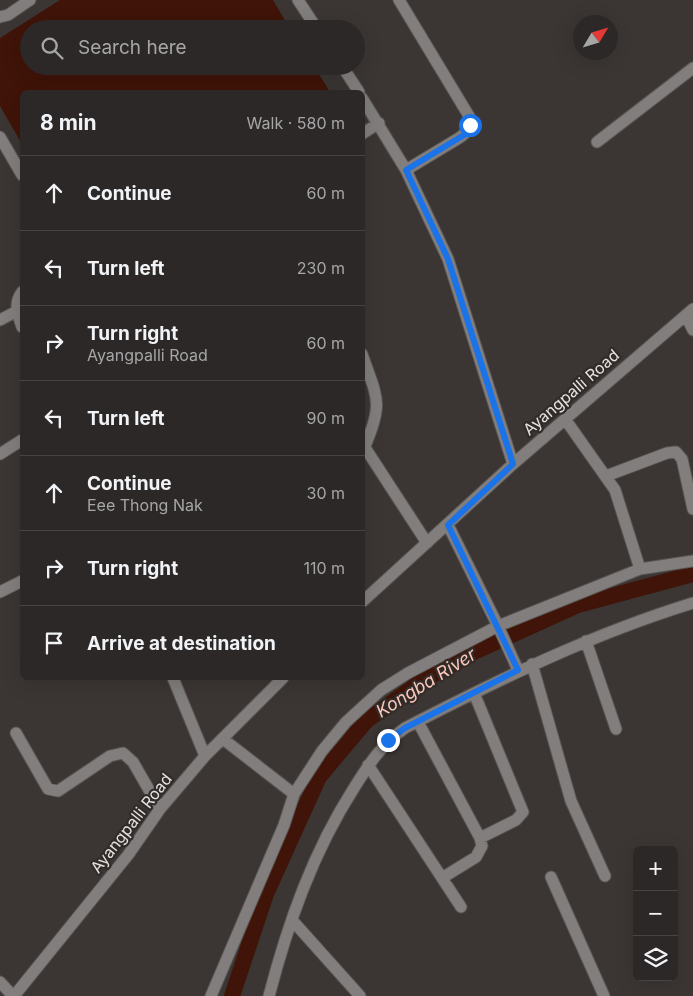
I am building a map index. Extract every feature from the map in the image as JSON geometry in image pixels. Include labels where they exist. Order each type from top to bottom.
[{"type":"street","points":[[0,17],[8,15],[30,0]]},
{"type":"street","points":[[298,0],[311,20]]},
{"type":"street","points":[[399,0],[468,116],[470,125],[466,134],[406,170]]},
{"type":"street","points":[[597,142],[693,68]]},
{"type":"street","points":[[348,75],[358,90]]},
{"type":"street","points":[[365,102],[406,170],[448,259],[513,464]]},
{"type":"street","points":[[365,132],[379,123]]},
{"type":"street","points":[[1,140],[20,172]]},
{"type":"street","points":[[20,296],[17,302],[20,320]]},
{"type":"street","points":[[0,320],[17,310]]},
{"type":"street","points":[[689,313],[693,330]]},
{"type":"street","name":"Ayangpalli Road","points":[[365,599],[513,464],[689,313]]},
{"type":"street","points":[[365,364],[378,406],[374,425],[365,442]]},
{"type":"street","points":[[565,419],[606,476],[620,505],[640,569]]},
{"type":"street","points":[[0,454],[20,441]]},
{"type":"street","points":[[365,446],[427,543]]},
{"type":"street","points":[[606,476],[672,452],[680,454],[689,471],[693,509]]},
{"type":"street","points":[[448,525],[517,666]]},
{"type":"street","points":[[211,996],[284,826],[294,794],[311,765],[334,735],[381,690],[408,673],[500,630],[640,569],[693,561]]},
{"type":"street","points":[[0,592],[20,582]]},
{"type":"street","points":[[269,996],[292,920],[319,849],[337,814],[368,765],[388,740],[474,693],[517,666],[532,664],[586,641],[693,603]]},
{"type":"street","points":[[586,641],[616,729]]},
{"type":"street","points":[[532,664],[571,801],[605,876]]},
{"type":"street","points":[[174,680],[205,756]]},
{"type":"street","name":"Ayangpalli Road","points":[[14,996],[128,855],[160,809],[205,756],[281,680]]},
{"type":"street","points":[[474,693],[523,812],[516,820],[480,838]]},
{"type":"street","points":[[418,722],[480,838],[482,846],[480,853],[442,878]]},
{"type":"street","points":[[16,733],[48,789],[58,791],[110,756],[123,753],[133,762],[160,809]]},
{"type":"street","points":[[223,739],[294,794]]},
{"type":"street","points":[[368,765],[461,907]]},
{"type":"street","points":[[551,877],[604,996]]},
{"type":"street","points":[[292,920],[360,996]]},
{"type":"street","points":[[0,982],[14,996]]},
{"type":"shaded area","points":[[60,0],[273,0],[285,20],[28,20]]},
{"type":"shaded area","points":[[20,25],[20,75],[320,75],[329,90],[20,90],[20,141],[0,106],[0,38]]},
{"type":"waterway","name":"Kongba River","points":[[232,996],[266,894],[319,777],[366,721],[422,681],[474,652],[578,605],[693,574]]},
{"type":"route","points":[[388,740],[405,728],[518,670],[448,525],[513,464],[448,259],[430,217],[406,170],[466,134],[470,125]]}]
